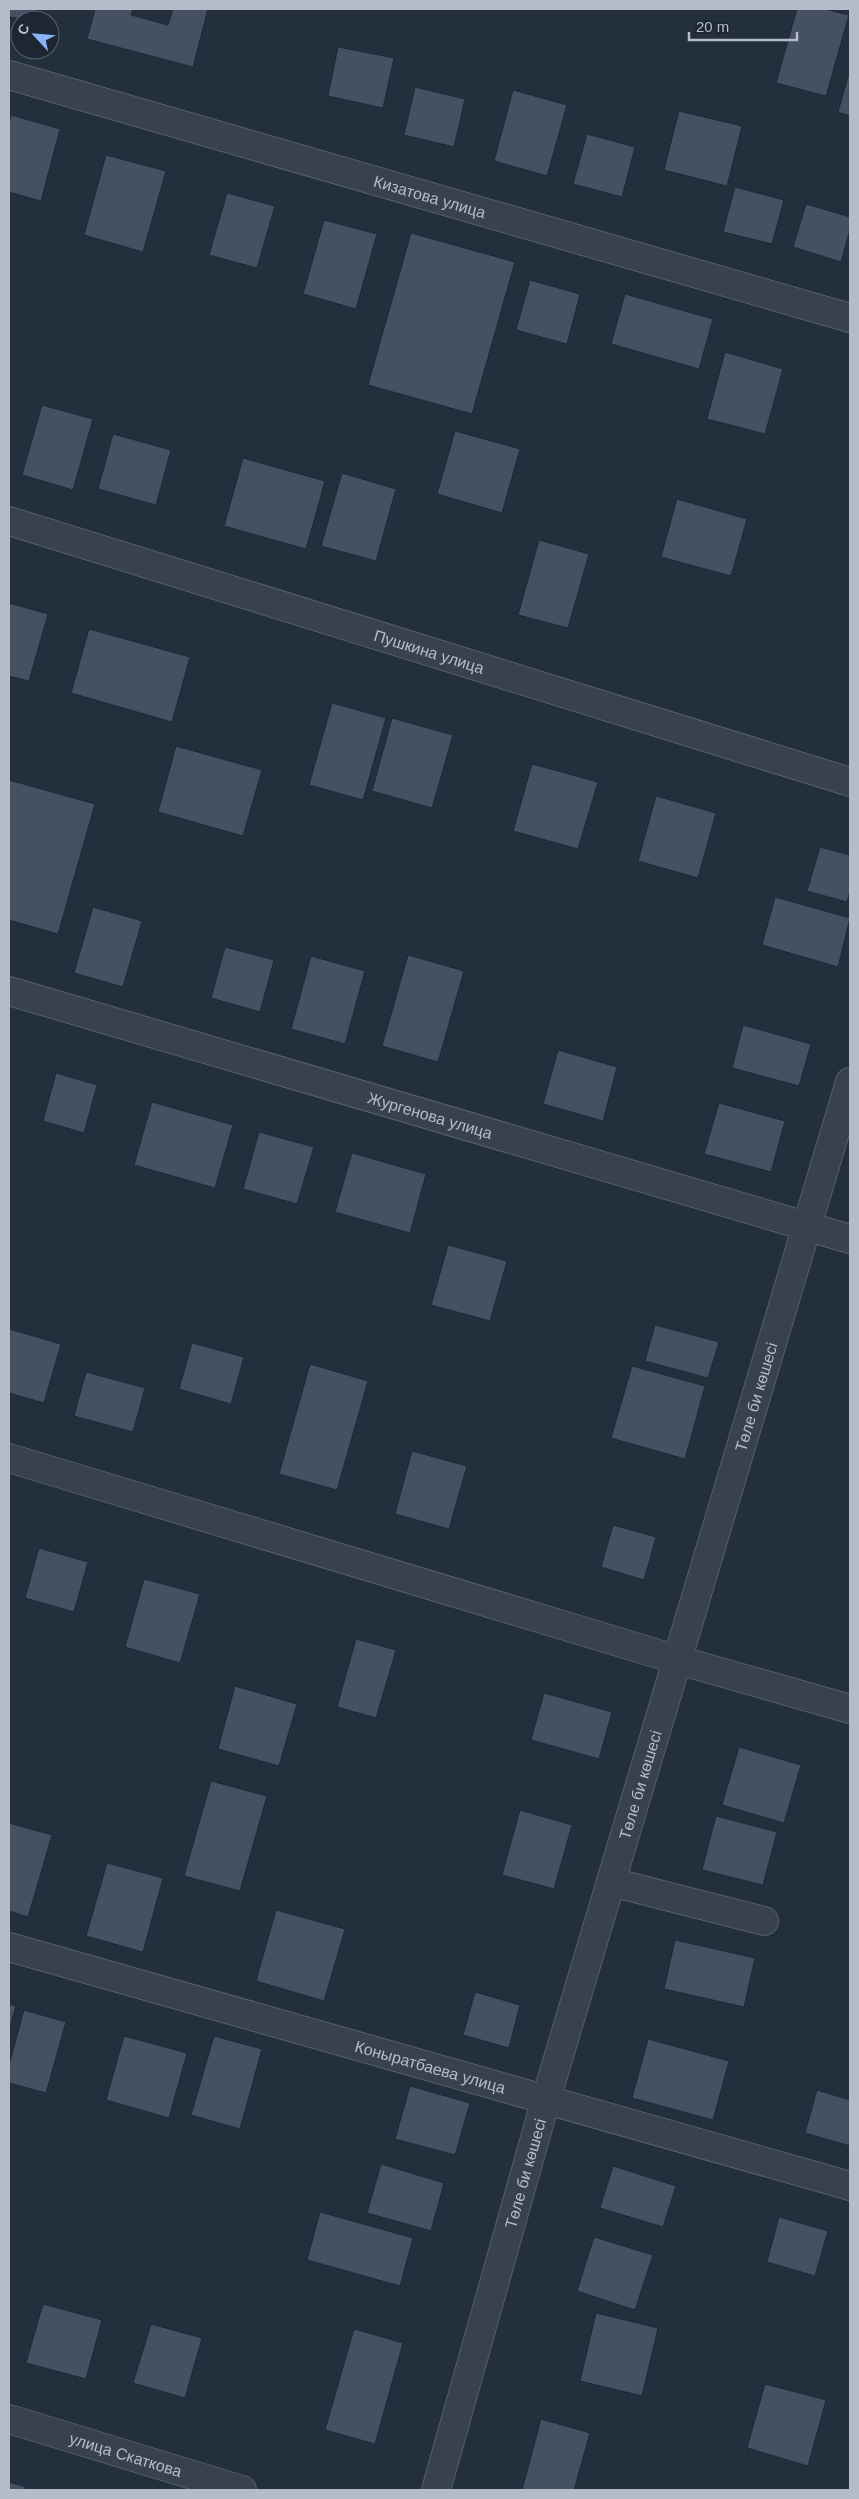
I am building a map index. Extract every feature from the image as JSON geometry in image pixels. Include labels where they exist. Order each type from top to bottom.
[{"type":"street","name":"Кизатова улица","points":[[9,76],[850,318]]},
{"type":"street","name":"Пушкина улица","points":[[9,520],[850,782]]},
{"type":"street","name":"Жургенова улица","points":[[9,991],[850,1239]]},
{"type":"street","name":"Төле би көшесі","points":[[436,2490],[546,2099],[850,1082]]},
{"type":"street","points":[[9,1458],[678,1660],[850,1709]]},
{"type":"street","points":[[611,1882],[764,1921]]},
{"type":"street","name":"Коныратбаева улица","points":[[9,1947],[850,2186]]},
{"type":"street","name":"улица Скаткова","points":[[9,2419],[242,2490]]},
{"type":"building","points":[[9,9],[36,9],[10,10],[9,17]]},
{"type":"building","points":[[95,9],[133,9],[131,15],[168,25],[173,9],[208,9],[193,67],[87,39]]},
{"type":"building","points":[[797,9],[825,9],[849,15],[826,96],[776,83]]},
{"type":"building","points":[[338,47],[394,58],[383,108],[328,96]]},
{"type":"building","points":[[850,70],[850,116],[838,112]]},
{"type":"building","points":[[415,87],[465,99],[454,147],[404,135]]},
{"type":"building","points":[[513,90],[567,105],[547,176],[494,161]]},
{"type":"building","points":[[679,111],[742,126],[727,186],[664,170]]},
{"type":"building","points":[[11,115],[60,129],[41,201],[9,192],[9,125]]},
{"type":"building","points":[[587,134],[635,147],[622,197],[573,184]]},
{"type":"building","points":[[106,155],[166,171],[143,252],[84,235]]},
{"type":"building","points":[[735,187],[784,200],[772,244],[723,232]]},
{"type":"building","points":[[227,193],[275,206],[257,268],[209,255]]},
{"type":"building","points":[[806,204],[850,217],[850,230],[841,262],[793,247]]},
{"type":"building","points":[[324,220],[377,234],[356,309],[303,294]]},
{"type":"building","points":[[411,233],[515,262],[472,414],[368,385]]},
{"type":"building","points":[[530,280],[580,294],[567,344],[516,330]]},
{"type":"building","points":[[625,294],[713,319],[699,369],[611,344]]},
{"type":"building","points":[[725,352],[783,369],[765,434],[707,419]]},
{"type":"building","points":[[42,405],[93,419],[73,490],[22,475]]},
{"type":"building","points":[[455,431],[520,449],[502,513],[437,494]]},
{"type":"building","points":[[113,434],[171,450],[156,505],[98,489]]},
{"type":"building","points":[[243,458],[325,481],[306,549],[224,526]]},
{"type":"building","points":[[342,473],[396,489],[376,561],[321,546]]},
{"type":"building","points":[[677,499],[747,519],[731,576],[661,557]]},
{"type":"building","points":[[539,540],[589,554],[568,628],[518,615]]},
{"type":"building","points":[[9,603],[48,614],[29,681],[9,676]]},
{"type":"building","points":[[89,629],[190,657],[172,722],[71,693]]},
{"type":"building","points":[[332,703],[386,718],[363,800],[309,785]]},
{"type":"building","points":[[392,718],[453,735],[432,808],[372,791]]},
{"type":"building","points":[[176,746],[262,770],[243,836],[158,812]]},
{"type":"building","points":[[532,764],[598,782],[578,849],[513,831]]},
{"type":"building","points":[[9,780],[95,804],[58,934],[9,920]]},
{"type":"building","points":[[656,796],[716,813],[698,878],[638,861]]},
{"type":"building","points":[[820,847],[850,855],[850,891],[847,902],[807,891]]},
{"type":"building","points":[[775,897],[850,918],[838,967],[762,945]]},
{"type":"building","points":[[93,907],[142,921],[123,987],[74,973]]},
{"type":"building","points":[[225,947],[274,960],[260,1012],[211,998]]},
{"type":"building","points":[[408,955],[464,971],[438,1062],[382,1046]]},
{"type":"building","points":[[311,956],[365,971],[345,1044],[291,1029]]},
{"type":"building","points":[[743,1025],[811,1044],[799,1086],[732,1068]]},
{"type":"building","points":[[558,1050],[617,1067],[603,1121],[543,1104]]},
{"type":"building","points":[[56,1073],[97,1085],[84,1133],[43,1121]]},
{"type":"building","points":[[152,1102],[233,1125],[215,1188],[134,1165]]},
{"type":"building","points":[[719,1103],[785,1121],[771,1172],[704,1154]]},
{"type":"building","points":[[259,1132],[314,1147],[297,1204],[243,1189]]},
{"type":"building","points":[[352,1153],[426,1174],[410,1233],[335,1212]]},
{"type":"building","points":[[448,1245],[507,1261],[490,1321],[431,1305]]},
{"type":"building","points":[[655,1325],[719,1342],[708,1378],[645,1361]]},
{"type":"building","points":[[9,1329],[61,1344],[44,1403],[9,1393]]},
{"type":"building","points":[[192,1343],[244,1357],[231,1404],[179,1389]]},
{"type":"building","points":[[310,1364],[368,1381],[337,1490],[279,1474]]},
{"type":"building","points":[[632,1366],[705,1386],[685,1459],[611,1438]]},
{"type":"building","points":[[86,1372],[145,1388],[133,1432],[74,1416]]},
{"type":"building","points":[[412,1451],[467,1466],[449,1529],[395,1514]]},
{"type":"building","points":[[613,1525],[656,1537],[644,1580],[601,1567]]},
{"type":"building","points":[[39,1548],[88,1562],[74,1612],[25,1598]]},
{"type":"building","points":[[144,1579],[200,1594],[180,1663],[125,1647]]},
{"type":"building","points":[[356,1639],[396,1650],[376,1718],[337,1707]]},
{"type":"building","points":[[235,1686],[297,1704],[279,1766],[218,1749]]},
{"type":"building","points":[[544,1693],[612,1712],[599,1759],[531,1740]]},
{"type":"building","points":[[739,1747],[801,1765],[784,1823],[722,1805]]},
{"type":"building","points":[[211,1781],[267,1796],[240,1891],[184,1876]]},
{"type":"building","points":[[520,1810],[572,1825],[554,1889],[502,1875]]},
{"type":"building","points":[[716,1816],[777,1832],[763,1885],[702,1870]]},
{"type":"building","points":[[9,1823],[52,1835],[28,1917],[9,1911]]},
{"type":"building","points":[[107,1863],[163,1878],[143,1952],[86,1936]]},
{"type":"building","points":[[276,1910],[345,1929],[324,2001],[256,1981]]},
{"type":"building","points":[[675,1940],[755,1958],[744,2007],[664,1989]]},
{"type":"building","points":[[475,1992],[520,2005],[509,2048],[463,2035]]},
{"type":"building","points":[[9,2004],[16,2006],[9,2030]]},
{"type":"building","points":[[24,2010],[66,2022],[46,2093],[9,2083],[9,2065]]},
{"type":"building","points":[[124,2036],[187,2053],[169,2118],[106,2100]]},
{"type":"building","points":[[214,2036],[262,2049],[240,2129],[191,2115]]},
{"type":"building","points":[[648,2039],[729,2061],[713,2120],[632,2098]]},
{"type":"building","points":[[410,2086],[470,2103],[455,2155],[395,2139]]},
{"type":"building","points":[[817,2090],[850,2100],[850,2146],[805,2133]]},
{"type":"building","points":[[381,2164],[444,2183],[431,2231],[367,2213]]},
{"type":"building","points":[[613,2166],[676,2186],[663,2227],[600,2208]]},
{"type":"building","points":[[320,2212],[413,2238],[400,2286],[307,2260]]},
{"type":"building","points":[[779,2217],[828,2231],[815,2276],[767,2262]]},
{"type":"building","points":[[594,2237],[653,2255],[635,2310],[577,2291]]},
{"type":"building","points":[[43,2304],[102,2320],[86,2379],[26,2363]]},
{"type":"building","points":[[596,2313],[658,2328],[642,2396],[580,2381]]},
{"type":"building","points":[[151,2324],[202,2338],[185,2398],[133,2383]]},
{"type":"building","points":[[354,2329],[403,2343],[375,2444],[325,2430]]},
{"type":"building","points":[[765,2384],[826,2400],[808,2466],[747,2448]]},
{"type":"building","points":[[541,2419],[590,2433],[574,2490],[522,2490]]},
{"type":"building","points":[[9,2482],[26,2487],[25,2490],[9,2490]]}]
